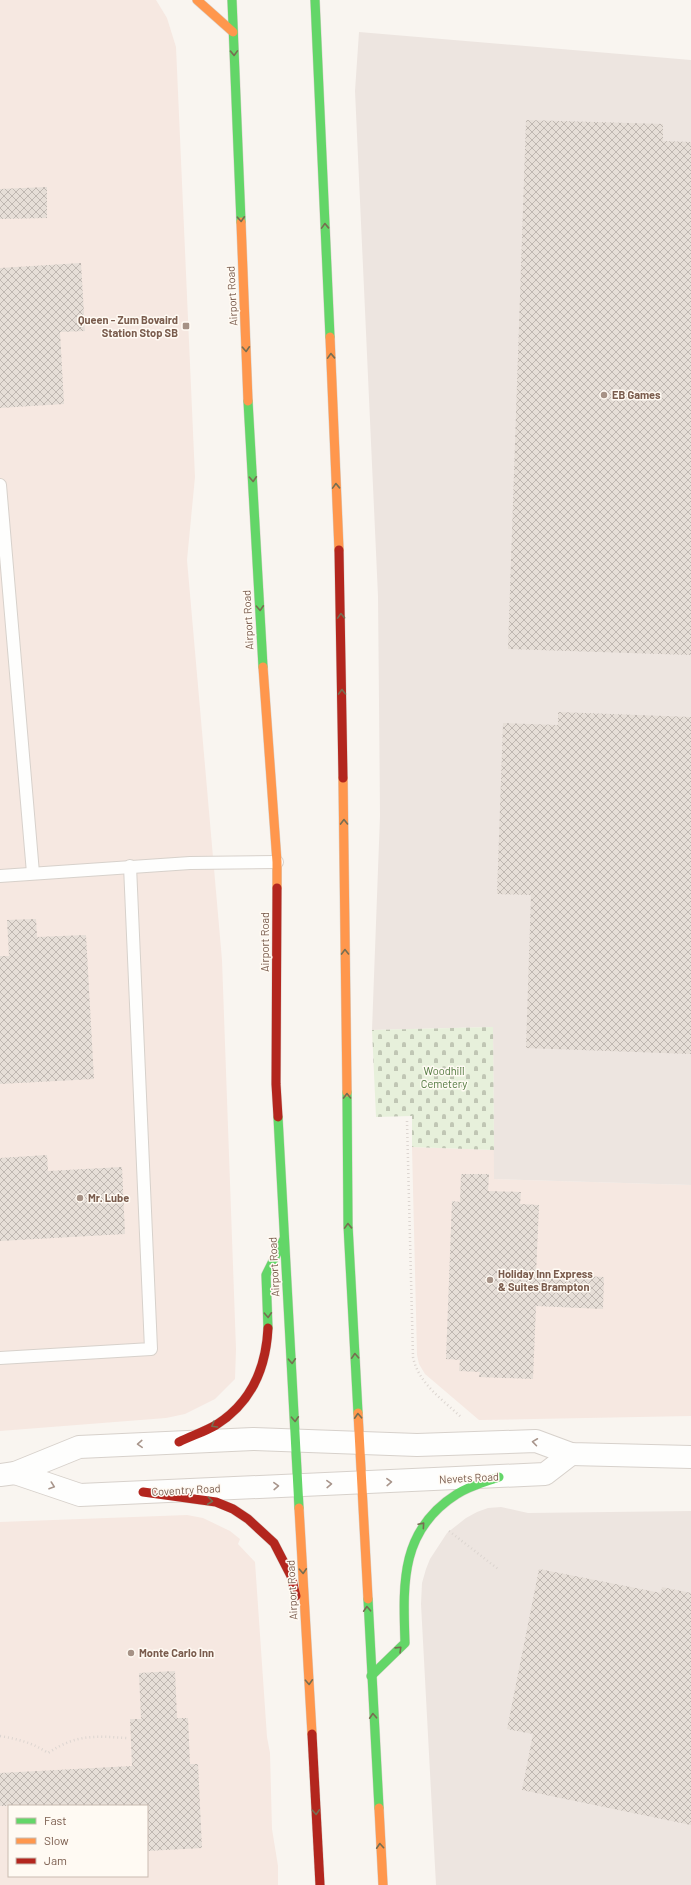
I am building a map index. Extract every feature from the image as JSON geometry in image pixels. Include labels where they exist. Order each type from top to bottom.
[{"type":"main road","points":[[197,0],[233,32]]},
{"type":"main road","name":"Airport Road","points":[[232,0],[252,470],[264,689],[277,862],[276,1084],[320,1885]]},
{"type":"main road","points":[[315,0],[339,547],[342,655],[348,1225],[383,1885]]},
{"type":"main road","points":[[179,1442],[214,1426],[227,1417],[239,1407],[252,1390],[264,1365],[268,1330],[266,1275],[284,1238]]},
{"type":"main road","points":[[371,1676],[405,1643],[403,1584],[408,1558],[418,1530],[434,1512],[458,1494],[499,1476]]},
{"type":"main road","points":[[143,1492],[216,1502],[238,1512],[261,1531],[274,1543],[291,1576],[307,1643]]},
{"type":"street","name":"Coventry Road","points":[[8,1474],[79,1447],[253,1439],[359,1443]]},
{"type":"street","points":[[359,1443],[417,1445],[536,1441],[571,1454],[691,1457]]},
{"type":"street","name":"Nevets Road","points":[[361,1483],[545,1474],[571,1454]]},
{"type":"street","name":"Coventry Road","points":[[8,1474],[80,1495],[361,1483]]},
{"type":"lane","points":[[0,485],[33,873]]},
{"type":"lane","points":[[0,876],[130,866],[277,862]]},
{"type":"lane","points":[[0,1358],[152,1349],[130,866]]},
{"type":"path","points":[[408,1121],[413,1357],[415,1368],[422,1380],[462,1419]]},
{"type":"path","points":[[446,1529],[498,1568]]},
{"type":"path","points":[[0,1736],[16,1738],[34,1744],[48,1753],[64,1743],[92,1736],[127,1738]]},
{"type":"shaded area","points":[[0,0],[156,0],[167,18],[176,47],[195,477],[187,560],[222,960],[236,1349],[235,1379],[215,1399],[185,1414],[166,1418],[0,1431]]},
{"type":"shaded area","points":[[359,32],[691,60],[691,1185],[494,1179],[493,1027],[372,1030],[380,816],[378,596],[355,91]]},
{"type":"shaded area","points":[[412,1147],[494,1150],[494,1179],[691,1185],[691,1416],[479,1420],[425,1374],[419,1364],[417,1355]]},
{"type":"shaded area","points":[[501,1507],[528,1513],[691,1511],[691,1885],[436,1885],[421,1604],[422,1583],[430,1559],[447,1533],[466,1518],[477,1512],[488,1508]]},
{"type":"shaded area","name":"Monte Carlo Inn","points":[[187,1515],[203,1518],[230,1531],[240,1539],[238,1544],[255,1562],[267,1737],[270,1753],[272,1829],[278,1866],[278,1885],[0,1885],[0,1522]]},
{"type":"green space","name":"Woodhill Cemetery","points":[[493,1027],[494,1150],[412,1147],[412,1116],[376,1117],[372,1030]]},
{"type":"building","name":"EB Games","points":[[526,120],[663,124],[663,141],[691,142],[691,655],[508,649]]},
{"type":"building","points":[[47,187],[47,218],[0,219],[0,189]]},
{"type":"building","points":[[81,263],[85,331],[60,332],[64,404],[0,408],[0,268]]},
{"type":"building","points":[[558,712],[691,717],[691,1054],[526,1048],[531,895],[497,894],[503,723],[558,725]]},
{"type":"building","points":[[36,919],[37,937],[86,935],[94,1079],[0,1084],[0,956],[9,956],[7,920]]},
{"type":"building","points":[[47,1155],[48,1171],[122,1167],[125,1234],[0,1241],[0,1158]]},
{"type":"building","name":"Holiday Inn Express & Suites Brampton","points":[[461,1174],[489,1174],[488,1191],[521,1192],[520,1204],[539,1205],[536,1274],[604,1277],[603,1309],[536,1306],[533,1379],[479,1377],[480,1372],[459,1371],[460,1360],[446,1359],[452,1201],[460,1202]]},
{"type":"building","points":[[539,1569],[661,1593],[662,1587],[691,1593],[691,1825],[522,1790],[533,1734],[507,1729]]},
{"type":"building","points":[[175,1671],[177,1718],[188,1718],[190,1764],[198,1764],[202,1848],[148,1851],[148,1805],[0,1806],[0,1773],[132,1766],[130,1719],[141,1719],[139,1673]]},
{"type":"traffic: fast","points":[[232,0],[241,222]]},
{"type":"traffic: fast","points":[[315,0],[330,337]]},
{"type":"traffic: fast","points":[[248,401],[263,667]]},
{"type":"traffic: fast","points":[[347,1092],[348,1225],[358,1413]]},
{"type":"traffic: fast","points":[[278,1117],[299,1508]]},
{"type":"traffic: fast","points":[[268,1328],[266,1275],[284,1239]]},
{"type":"traffic: fast","points":[[371,1676],[405,1643],[404,1599],[409,1560],[415,1541],[425,1524],[438,1508],[457,1494],[472,1486],[499,1477]]},
{"type":"traffic: fast","points":[[368,1599],[379,1808]]},
{"type":"traffic: slow","points":[[197,0],[233,32]]},
{"type":"traffic: slow","points":[[241,222],[248,401]]},
{"type":"traffic: slow","points":[[330,337],[339,550]]},
{"type":"traffic: slow","points":[[263,667],[277,862],[277,888]]},
{"type":"traffic: slow","points":[[343,778],[347,1092]]},
{"type":"traffic: slow","points":[[358,1413],[368,1599]]},
{"type":"traffic: slow","points":[[299,1508],[312,1734]]},
{"type":"traffic: slow","points":[[379,1808],[383,1885]]},
{"type":"traffic: jam","points":[[339,550],[343,778]]},
{"type":"traffic: jam","points":[[277,888],[276,1084],[278,1117]]},
{"type":"traffic: jam","points":[[179,1442],[216,1425],[239,1406],[254,1384],[260,1371],[267,1343],[268,1328]]},
{"type":"traffic: jam","points":[[143,1492],[216,1502],[233,1509],[248,1519],[274,1543],[291,1576],[296,1596]]},
{"type":"traffic: jam","points":[[312,1734],[320,1885]]},
{"type":"place","name":"Queen - Zum Bovaird Station Stop SB","points":[[186,326]]},
{"type":"place","name":"EB Games","points":[[604,395]]},
{"type":"place","name":"Mr. Lube","points":[[80,1198]]},
{"type":"place","name":"Holiday Inn Express & Suites Brampton","points":[[490,1280]]},
{"type":"place","name":"Monte Carlo Inn","points":[[131,1653]]}]
